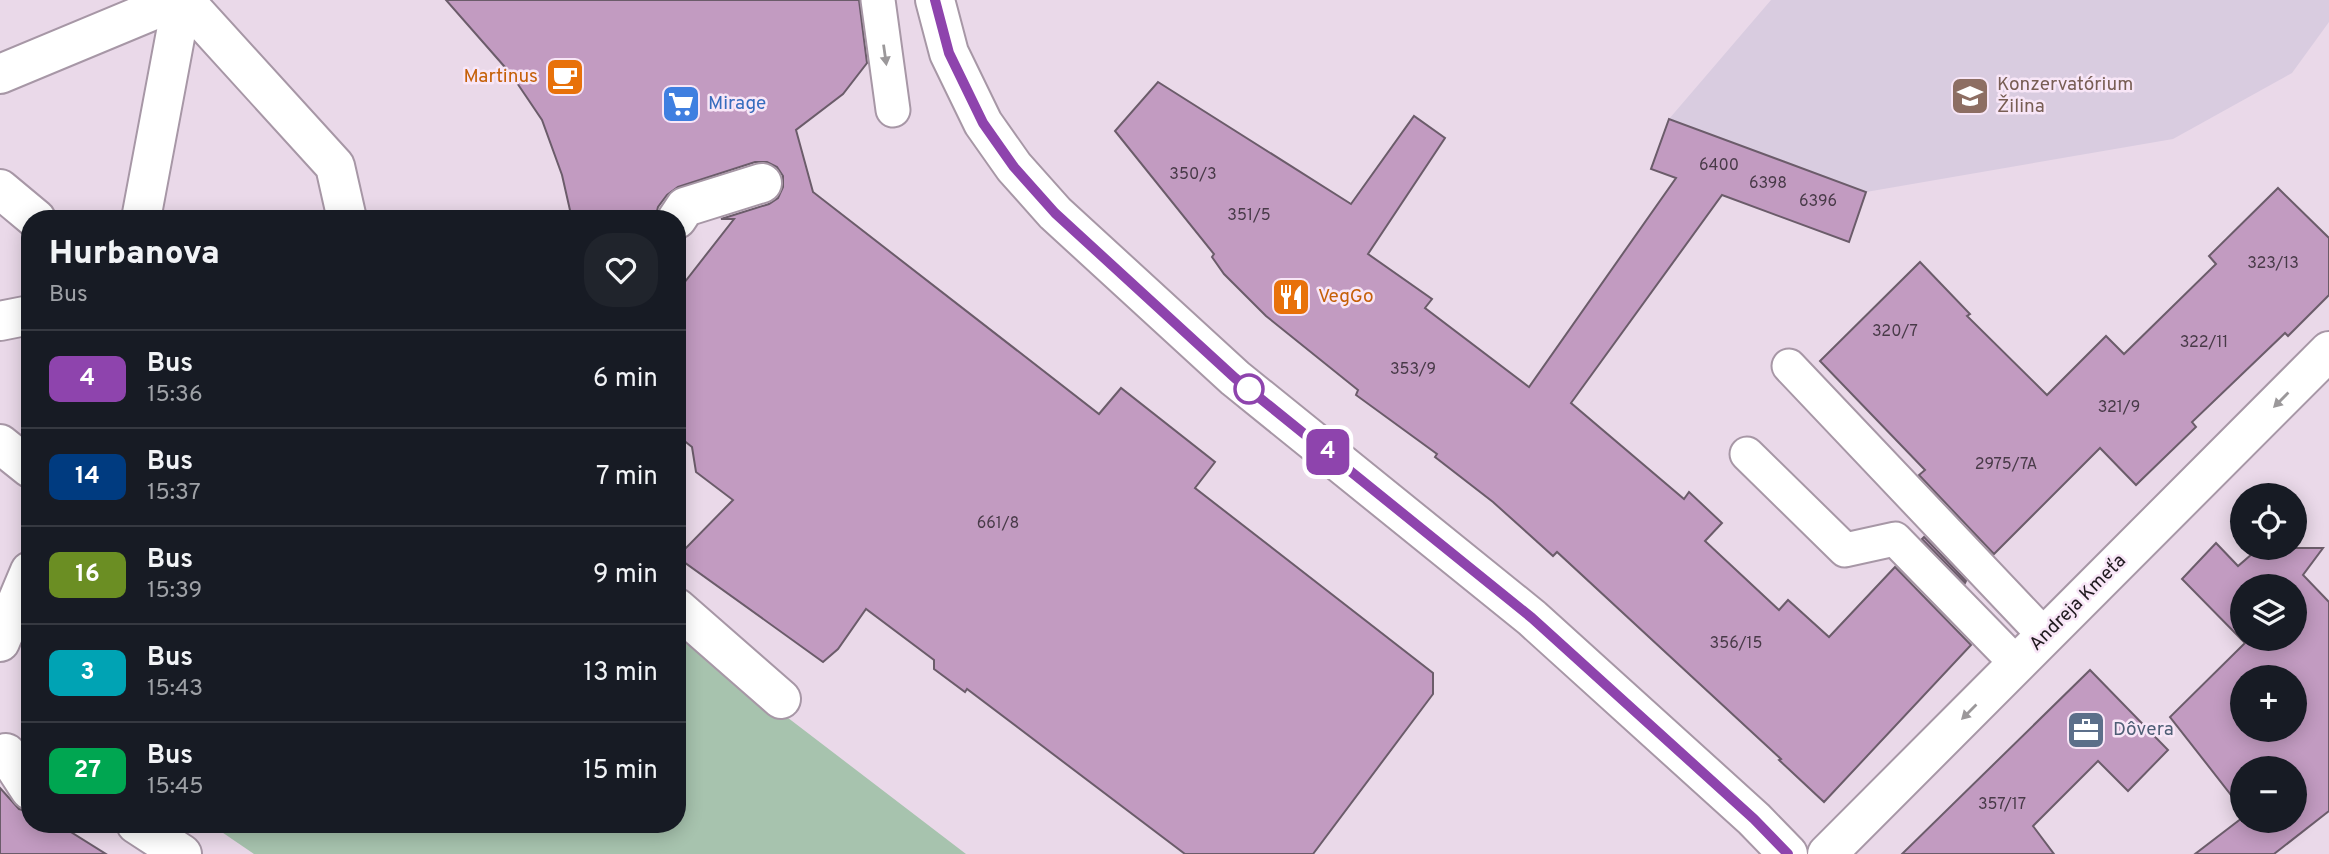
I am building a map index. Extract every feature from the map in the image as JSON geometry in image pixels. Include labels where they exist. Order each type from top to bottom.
[{"type":"street","points":[[0,74],[181,0]]},
{"type":"street","points":[[143,210],[181,0]]},
{"type":"street","points":[[181,0],[335,166],[345,210]]},
{"type":"street","points":[[935,0],[949,53],[983,123],[1014,167],[1055,213],[1235,378],[1532,618],[1754,819],[1788,854]]},
{"type":"street","points":[[683,210],[685,207],[762,183]]},
{"type":"street","points":[[0,189],[25,210]]},
{"type":"street","points":[[0,321],[21,317]]},
{"type":"street","name":"Andreja Kmeťa","points":[[1827,854],[2329,351]]},
{"type":"street","points":[[0,444],[21,461]]},
{"type":"street","points":[[0,642],[21,592]]},
{"type":"street","points":[[686,616],[781,699]]},
{"type":"street","points":[[12,754],[21,772]]},
{"type":"street","points":[[150,833],[181,854]]},
{"type":"lane","points":[[878,0],[893,110]]},
{"type":"lane","points":[[1789,366],[2045,636]]},
{"type":"lane","points":[[1747,454],[1845,550],[1895,539],[2017,664]]},
{"type":"shaded area","name":"Konzervatórium Žilina","points":[[1771,0],[2329,0],[2329,22],[2292,73],[2173,139],[1866,192],[1669,119]]},
{"type":"green space","points":[[686,640],[966,854],[254,854],[223,833],[686,833]]},
{"type":"building","points":[[446,0],[859,0],[867,63],[843,94],[796,130],[813,192],[1099,414],[1121,388],[1215,462],[1195,488],[1433,673],[1433,694],[1313,854],[1185,854],[967,689],[965,692],[934,669],[934,660],[866,609],[838,649],[823,662],[686,563],[686,548],[733,500],[696,472],[692,447],[686,442],[686,280],[734,219],[721,219],[769,204],[778,198],[783,187],[783,176],[777,167],[767,162],[755,162],[678,187],[667,195],[657,210],[570,210],[562,175],[542,120],[511,74]]},
{"type":"building","points":[[1158,82],[1351,204],[1414,116],[1445,138],[1368,254],[1432,299],[1425,308],[1529,387],[1676,178],[1651,169],[1669,119],[1866,192],[1849,242],[1722,195],[1571,403],[1684,499],[1689,492],[1722,523],[1705,541],[1779,610],[1788,600],[1829,637],[1895,567],[1971,645],[1824,802],[1557,552],[1553,556],[1493,502],[1435,457],[1437,454],[1356,395],[1358,390],[1266,316],[1224,274],[1212,257],[1214,254],[1115,131]]},
{"type":"building","points":[[2278,188],[2329,238],[2329,295],[2288,336],[2285,333],[2192,422],[2196,427],[2136,485],[2100,448],[1994,554],[1919,475],[1925,470],[1820,361],[1920,262],[1970,314],[1967,316],[2047,395],[2106,336],[2124,354],[2216,264],[2209,256]]},
{"type":"building","points":[[1924,537],[1966,581],[1965,583],[1922,539]]},
{"type":"building","points":[[2216,543],[2238,566],[2245,560],[2307,560],[2307,548],[2323,548],[2304,574],[2230,574],[2230,628],[2182,579]]},
{"type":"building","points":[[2307,579],[2329,602],[2329,811],[2307,828],[2307,756],[2230,756],[2230,794],[2170,717],[2237,651],[2307,651]]},
{"type":"building","points":[[2090,670],[2168,750],[2128,791],[2098,761],[2033,826],[2054,854],[1902,854]]},
{"type":"building","points":[[0,788],[21,810],[21,833],[72,833],[106,854],[0,854]]},
{"type":"building","points":[[2230,827],[2230,833],[2301,833],[2274,854],[2195,854]]},
{"type":"bus line","name":"4","points":[[935,0],[949,53],[983,123],[1014,167],[1055,213],[1235,378],[1532,618],[1754,819],[1788,854]]},
{"type":"place","name":"Martinus","points":[[565,77]]},
{"type":"place","name":"Konzervatórium Žilina","points":[[1970,96]]},
{"type":"place","name":"Mirage","points":[[681,104]]},
{"type":"place","name":"VegGo","points":[[1291,297]]},
{"type":"place","name":"Dôvera","points":[[2086,730]]}]
